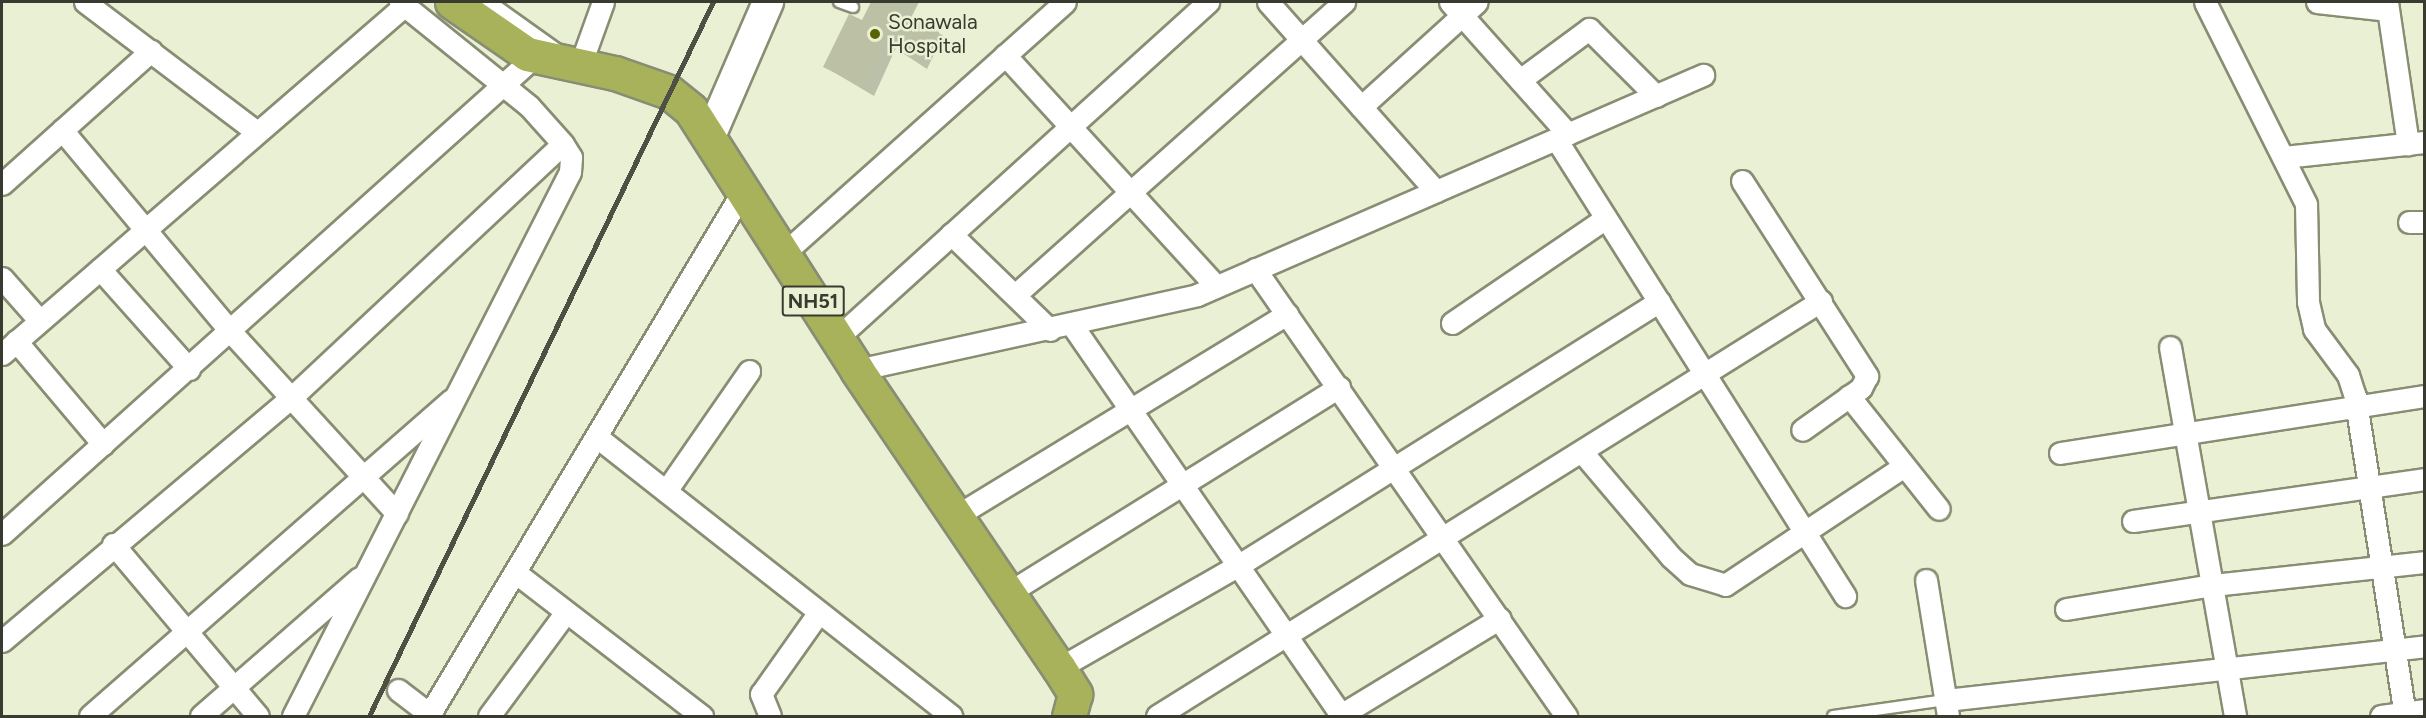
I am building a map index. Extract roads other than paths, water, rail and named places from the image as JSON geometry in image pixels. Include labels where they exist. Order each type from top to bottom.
[{"type":"highway","name":"NH51","points":[[452,2],[559,60],[669,92],[711,134],[743,191],[857,370],[1059,668],[1075,694],[1072,716]]},
{"type":"main road","points":[[711,134],[768,2]]},
{"type":"street","points":[[85,2],[257,132]]},
{"type":"street","points":[[482,2],[559,60]]},
{"type":"street","points":[[2,534],[231,332],[505,85],[559,60],[603,2]]},
{"type":"street","points":[[783,254],[1065,2]]},
{"type":"street","points":[[837,338],[1208,2]]},
{"type":"street","points":[[1268,2],[1436,191]]},
{"type":"street","points":[[1015,295],[1344,2]]},
{"type":"street","points":[[2205,2],[2306,204],[2310,252],[2308,302],[2314,328],[2348,375],[2357,407],[2393,651],[2411,713],[2382,717]]},
{"type":"street","points":[[2284,157],[2416,143],[2387,6],[2317,2]]},
{"type":"street","points":[[103,444],[9,348],[402,3],[505,85],[562,144],[571,157],[560,198],[292,717]]},
{"type":"street","points":[[1361,107],[1463,6],[1562,136],[1606,218],[1845,596]]},
{"type":"street","points":[[1520,80],[1589,29],[1656,96]]},
{"type":"street","points":[[2,184],[151,51]]},
{"type":"street","points":[[1005,55],[1216,286]]},
{"type":"street","points":[[857,370],[1156,308],[1256,269],[1703,75]]},
{"type":"street","points":[[62,130],[231,332],[397,514]]},
{"type":"street","points":[[2,641],[112,544],[291,398],[562,144]]},
{"type":"street","points":[[1742,181],[1867,376],[1849,396],[1802,430]]},
{"type":"street","points":[[398,690],[430,716],[743,191]]},
{"type":"street","points":[[1452,323],[1606,218]]},
{"type":"street","points":[[951,234],[1050,330]]},
{"type":"street","points":[[100,269],[189,369]]},
{"type":"street","points":[[1256,269],[1446,537],[1566,717]]},
{"type":"street","points":[[2,278],[40,321]]},
{"type":"street","points":[[1157,717],[1821,301]]},
{"type":"street","points":[[1059,668],[1239,565],[1394,463],[1659,302]]},
{"type":"street","points":[[956,516],[1129,407],[1287,314]]},
{"type":"street","points":[[1072,325],[1288,635],[1341,716],[1500,618]]},
{"type":"street","points":[[2170,347],[2213,585],[2224,670],[2235,717]]},
{"type":"street","points":[[666,491],[749,371]]},
{"type":"street","points":[[1008,593],[1184,487],[1339,387]]},
{"type":"street","points":[[90,717],[460,392]]},
{"type":"street","points":[[1849,396],[1939,509]]},
{"type":"street","points":[[2060,453],[2186,436],[2424,396]]},
{"type":"street","points":[[597,437],[951,717]]},
{"type":"street","points":[[1582,452],[1671,557],[1708,583],[1738,580],[1904,466]]},
{"type":"street","points":[[2133,521],[2424,479]]},
{"type":"street","points":[[112,544],[258,717]]},
{"type":"street","points":[[2066,609],[2213,585],[2424,562]]},
{"type":"street","points":[[201,717],[368,570]]},
{"type":"street","points":[[516,573],[702,717]]},
{"type":"street","points":[[1926,580],[1947,708],[2224,670],[2393,651],[2424,645]]},
{"type":"street","points":[[489,717],[566,612]]},
{"type":"street","points":[[770,717],[759,701],[761,694],[819,612]]},
{"type":"lane","points":[[839,2],[852,7]]},
{"type":"lane","points":[[1833,717],[1947,708]]},
{"type":"railway","points":[[369,716],[713,2]]},
{"type":"place","name":"Sonawala Hospital","points":[[875,34]]}]
